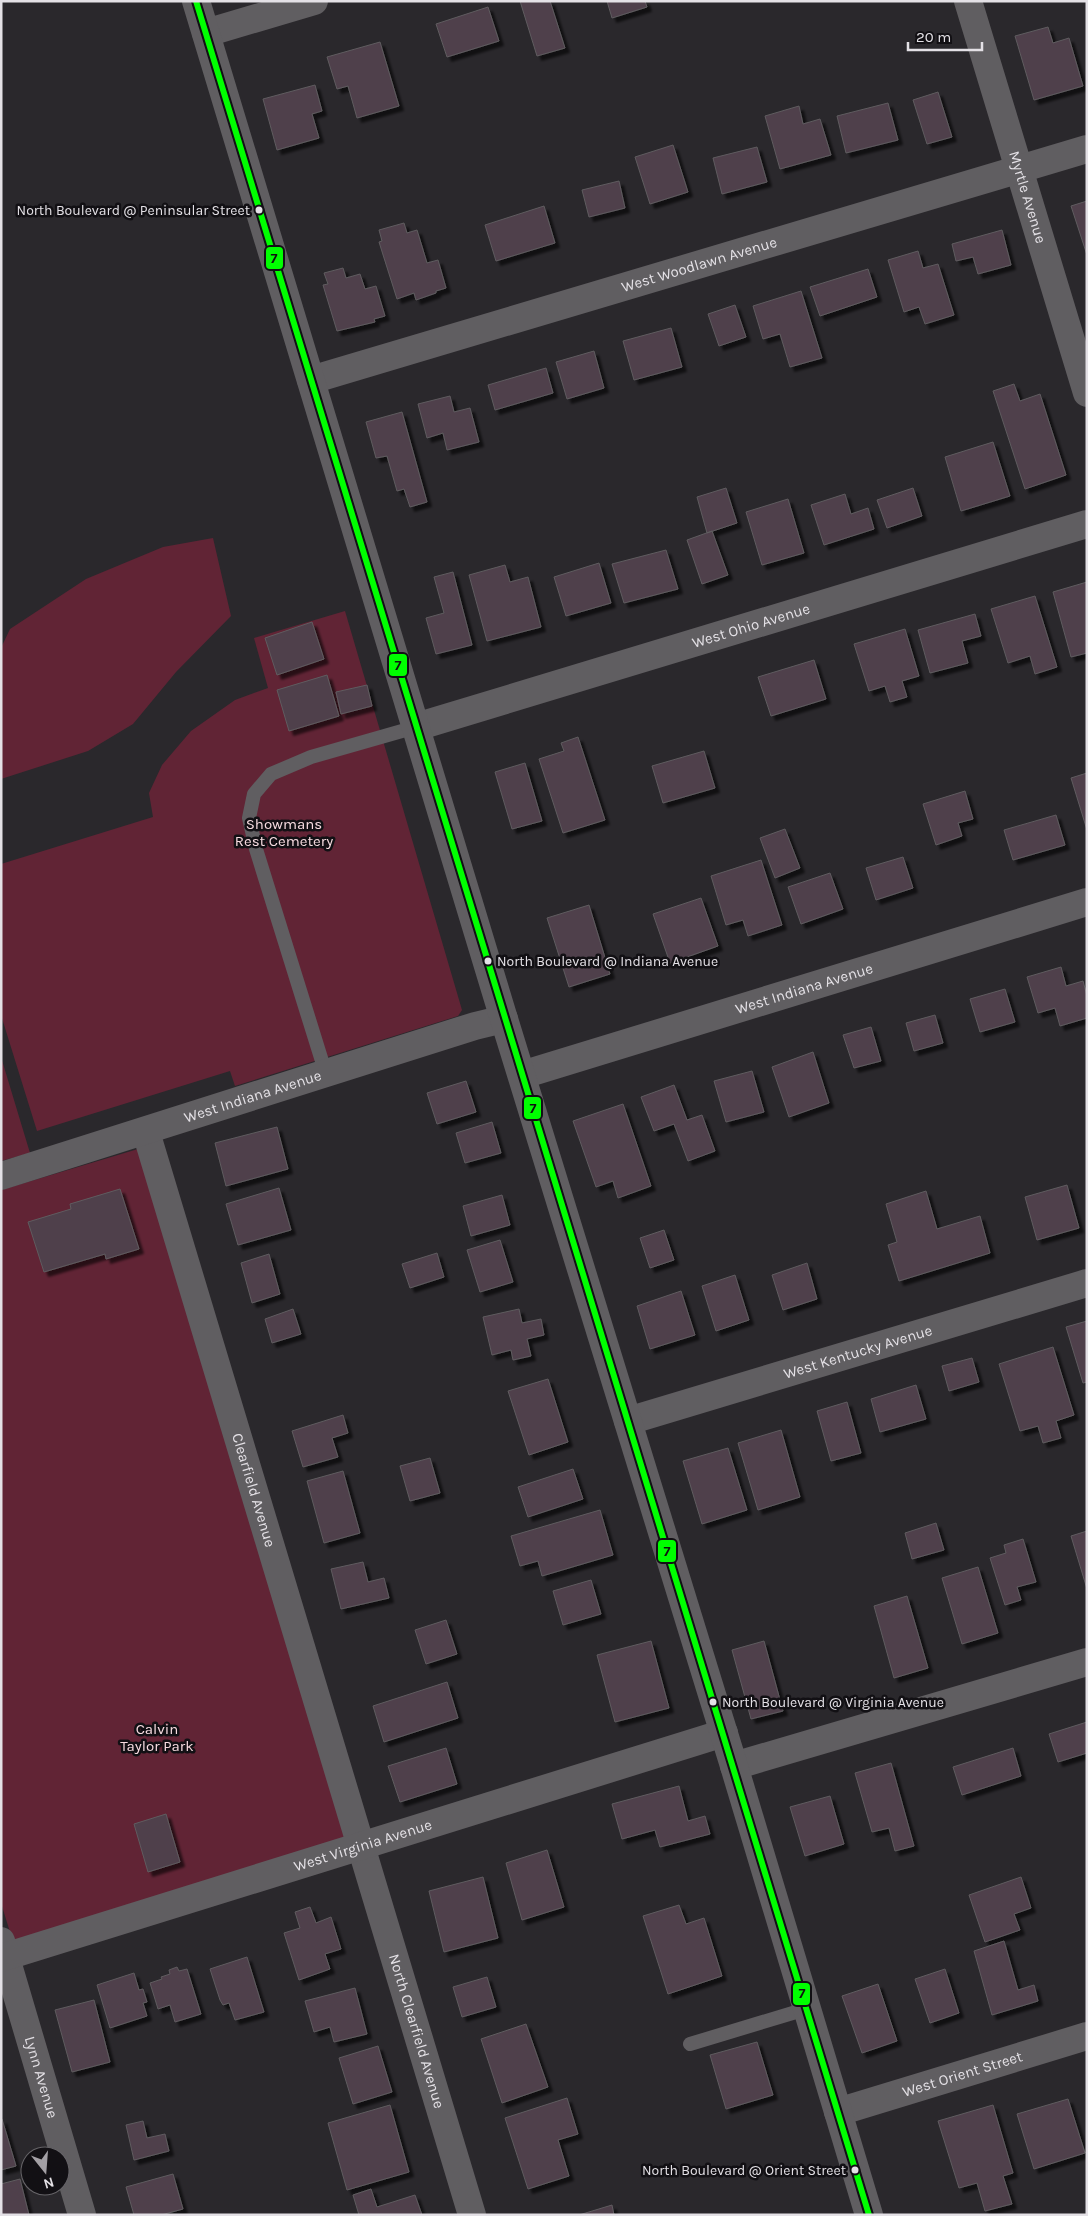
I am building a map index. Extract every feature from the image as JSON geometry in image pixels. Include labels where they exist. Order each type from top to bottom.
[{"type":"street","points":[[196,1],[869,2215]]},
{"type":"street","points":[[206,33],[314,1]]},
{"type":"street","name":"Myrtle Avenue","points":[[968,1],[1087,393]]},
{"type":"street","name":"West Woodlawn Avenue","points":[[311,380],[1087,149]]},
{"type":"street","name":"West Ohio Avenue","points":[[416,727],[1087,524]]},
{"type":"street","name":"West Indiana Avenue","points":[[522,1075],[1087,902]]},
{"type":"street","name":"West Indiana Avenue","points":[[1,1176],[146,1132],[475,1026],[504,1019]]},
{"type":"street","name":"Clearfield Avenue","points":[[146,1132],[361,1848]]},
{"type":"street","name":"West Kentucky Avenue","points":[[628,1421],[1087,1283]]},
{"type":"street","points":[[734,1766],[1087,1662]]},
{"type":"street","name":"West Virginia Avenue","points":[[3,1952],[361,1848],[724,1734]]},
{"type":"street","name":"North Clearfield Avenue","points":[[361,1848],[472,2215]]},
{"type":"street","name":"Lynn Avenue","points":[[3,1952],[82,2215]]},
{"type":"street","name":"West Orient Street","points":[[838,2112],[1087,2036]]},
{"type":"lane","points":[[326,1074],[256,849],[249,818],[254,794],[271,774],[311,757],[416,727]]},
{"type":"lane","points":[[690,2044],[806,2009]]},
{"type":"green space","points":[[213,538],[231,616],[176,672],[133,724],[88,751],[1,779],[1,648],[10,629],[86,579],[163,547]]},
{"type":"green space","name":"Showmans Rest Cemetery","points":[[345,611],[462,1010],[458,1016],[235,1086],[230,1071],[37,1131],[1,1015],[1,864],[153,817],[149,793],[162,765],[191,731],[235,700],[268,688],[254,638]]},
{"type":"green space","points":[[1,1057],[30,1153],[1,1161]]},
{"type":"green space","name":"Calvin Taylor Park","points":[[138,1149],[345,1838],[14,1945],[1,1903],[1,1190]]},
{"type":"building","points":[[520,1],[550,1],[565,48],[537,56]]},
{"type":"building","points":[[607,1],[645,1],[647,7],[612,18]]},
{"type":"building","points":[[488,7],[499,41],[447,57],[436,24]]},
{"type":"building","points":[[1048,27],[1053,43],[1069,38],[1083,86],[1034,100],[1015,36]]},
{"type":"building","points":[[380,42],[399,106],[357,118],[348,86],[337,89],[327,57]]},
{"type":"building","points":[[315,85],[322,111],[312,114],[319,138],[277,150],[263,99]]},
{"type":"building","points":[[938,92],[952,137],[927,144],[913,100]]},
{"type":"building","points":[[888,103],[898,140],[846,153],[837,116]]},
{"type":"building","points":[[799,106],[803,124],[820,119],[831,155],[780,169],[765,116]]},
{"type":"building","points":[[673,145],[688,192],[650,204],[635,157]]},
{"type":"building","points":[[757,147],[767,182],[722,194],[713,158]]},
{"type":"building","points":[[619,181],[625,208],[589,217],[582,190]]},
{"type":"building","points":[[1087,201],[1087,255],[1071,206]]},
{"type":"building","points":[[544,206],[555,243],[496,261],[485,225]]},
{"type":"building","points":[[404,223],[407,233],[417,230],[427,263],[438,260],[446,288],[416,300],[414,293],[397,299],[379,242],[382,241],[379,230]]},
{"type":"building","points":[[1002,230],[1011,265],[978,274],[973,257],[956,261],[952,244]]},
{"type":"building","points":[[918,251],[923,268],[938,264],[954,315],[925,324],[919,307],[904,312],[888,260]]},
{"type":"building","points":[[343,268],[346,278],[360,274],[365,289],[376,286],[385,316],[374,319],[375,322],[337,331],[323,285],[328,284],[324,273]]},
{"type":"building","points":[[868,269],[877,297],[820,316],[810,287]]},
{"type":"building","points":[[801,291],[822,358],[790,367],[780,334],[763,339],[753,306]]},
{"type":"building","points":[[735,305],[746,337],[719,346],[708,314]]},
{"type":"building","points":[[671,328],[682,367],[634,380],[623,341]]},
{"type":"building","points":[[594,351],[604,388],[567,399],[556,362]]},
{"type":"building","points":[[546,368],[553,393],[495,410],[488,385]]},
{"type":"building","points":[[1014,384],[1020,401],[1040,394],[1066,475],[1025,489],[993,391]]},
{"type":"building","points":[[450,396],[454,412],[470,408],[479,442],[447,450],[443,433],[427,438],[418,404]]},
{"type":"building","points":[[402,412],[427,502],[410,507],[404,489],[397,491],[387,456],[376,458],[366,422]]},
{"type":"building","points":[[993,442],[1010,496],[961,511],[945,457]]},
{"type":"building","points":[[726,488],[737,523],[707,533],[697,497]]},
{"type":"building","points":[[913,488],[922,516],[887,528],[877,500]]},
{"type":"building","points":[[845,494],[851,514],[868,508],[874,529],[824,545],[811,505]]},
{"type":"building","points":[[788,499],[804,553],[762,565],[746,512]]},
{"type":"building","points":[[712,531],[728,575],[702,584],[687,540]]},
{"type":"building","points":[[666,550],[678,589],[624,603],[612,564]]},
{"type":"building","points":[[599,563],[611,603],[566,616],[554,577]]},
{"type":"building","points":[[505,565],[510,582],[528,577],[541,627],[487,641],[469,575]]},
{"type":"building","points":[[453,572],[472,645],[436,654],[426,618],[444,613],[434,577]]},
{"type":"building","points":[[1087,582],[1087,653],[1071,657],[1053,592]]},
{"type":"building","points":[[1035,596],[1057,667],[1035,674],[1030,656],[1008,663],[991,609]]},
{"type":"building","points":[[975,614],[981,636],[962,641],[968,663],[930,673],[918,630]]},
{"type":"building","points":[[312,622],[324,659],[277,675],[265,638]]},
{"type":"building","points":[[905,629],[919,676],[902,681],[907,697],[890,702],[885,686],[869,691],[854,644]]},
{"type":"building","points":[[814,660],[826,699],[771,716],[758,677]]},
{"type":"building","points":[[327,675],[339,716],[289,731],[277,690]]},
{"type":"building","points":[[367,685],[372,706],[341,714],[336,692]]},
{"type":"building","points":[[578,737],[605,820],[563,833],[539,759],[564,751],[561,743]]},
{"type":"building","points":[[704,751],[715,788],[663,803],[652,766]]},
{"type":"building","points":[[525,763],[542,821],[512,829],[495,772]]},
{"type":"building","points":[[1087,773],[1087,830],[1071,778]]},
{"type":"building","points":[[965,791],[973,819],[958,823],[962,836],[936,845],[923,804]]},
{"type":"building","points":[[1056,815],[1065,845],[1013,860],[1004,830]]},
{"type":"building","points":[[785,829],[800,868],[775,878],[760,838]]},
{"type":"building","points":[[903,857],[913,888],[876,900],[866,868]]},
{"type":"building","points":[[761,860],[782,925],[748,936],[743,920],[726,925],[711,876]]},
{"type":"building","points":[[830,873],[843,909],[801,924],[788,887]]},
{"type":"building","points":[[701,898],[718,946],[670,963],[653,914]]},
{"type":"building","points":[[589,905],[610,974],[569,987],[547,918]]},
{"type":"building","points":[[1061,967],[1066,986],[1083,981],[1087,996],[1087,1018],[1060,1026],[1055,1008],[1038,1013],[1027,977]]},
{"type":"building","points":[[1005,989],[1015,1022],[980,1032],[970,999]]},
{"type":"building","points":[[935,1015],[943,1043],[914,1051],[906,1023]]},
{"type":"building","points":[[871,1027],[881,1061],[854,1068],[843,1035]]},
{"type":"building","points":[[813,1052],[829,1103],[789,1117],[772,1067]]},
{"type":"building","points":[[752,1071],[764,1112],[726,1122],[714,1081]]},
{"type":"building","points":[[466,1081],[476,1112],[437,1124],[427,1093]]},
{"type":"building","points":[[674,1085],[687,1120],[702,1115],[715,1151],[688,1161],[674,1124],[654,1131],[641,1097]]},
{"type":"building","points":[[623,1104],[651,1186],[618,1198],[613,1181],[596,1187],[573,1121]]},
{"type":"building","points":[[492,1122],[501,1153],[465,1163],[456,1133]]},
{"type":"building","points":[[277,1127],[288,1169],[226,1186],[215,1143]]},
{"type":"building","points":[[1067,1185],[1079,1228],[1037,1240],[1025,1197]]},
{"type":"building","points":[[279,1188],[291,1230],[238,1245],[226,1204]]},
{"type":"building","points":[[120,1189],[139,1249],[106,1259],[105,1254],[44,1272],[28,1222],[71,1209],[70,1204]]},
{"type":"building","points":[[926,1191],[937,1229],[980,1216],[990,1253],[899,1281],[888,1245],[897,1242],[886,1204]]},
{"type":"building","points":[[502,1195],[510,1225],[471,1236],[463,1206]]},
{"type":"building","points":[[664,1230],[674,1260],[650,1268],[640,1238]]},
{"type":"building","points":[[500,1240],[513,1282],[480,1292],[467,1250]]},
{"type":"building","points":[[437,1253],[444,1277],[410,1288],[402,1264]]},
{"type":"building","points":[[269,1254],[280,1294],[252,1303],[241,1263]]},
{"type":"building","points":[[807,1263],[817,1299],[783,1310],[772,1275]]},
{"type":"building","points":[[735,1275],[749,1320],[716,1331],[702,1286]]},
{"type":"building","points":[[681,1291],[695,1335],[650,1349],[637,1306]]},
{"type":"building","points":[[293,1309],[301,1334],[272,1343],[265,1319]]},
{"type":"building","points":[[519,1309],[522,1323],[541,1319],[544,1335],[527,1339],[531,1356],[513,1360],[511,1350],[492,1355],[483,1317]]},
{"type":"building","points":[[1087,1321],[1087,1382],[1083,1383],[1066,1327]]},
{"type":"building","points":[[1053,1347],[1074,1415],[1056,1421],[1061,1438],[1043,1443],[1038,1426],[1020,1431],[999,1364]]},
{"type":"building","points":[[972,1358],[979,1382],[949,1391],[942,1366]]},
{"type":"building","points":[[548,1379],[568,1442],[529,1455],[508,1391]]},
{"type":"building","points":[[916,1385],[926,1419],[880,1432],[871,1399]]},
{"type":"building","points":[[847,1402],[861,1453],[831,1461],[817,1411]]},
{"type":"building","points":[[343,1415],[348,1433],[332,1438],[338,1457],[303,1467],[292,1431]]},
{"type":"building","points":[[781,1430],[800,1497],[758,1510],[738,1443]]},
{"type":"building","points":[[728,1448],[747,1510],[702,1524],[683,1461]]},
{"type":"building","points":[[430,1458],[440,1493],[410,1501],[400,1466]]},
{"type":"building","points":[[573,1469],[583,1499],[528,1517],[518,1487]]},
{"type":"building","points":[[343,1471],[360,1533],[324,1543],[307,1481]]},
{"type":"building","points":[[600,1510],[613,1555],[542,1576],[538,1561],[520,1566],[511,1536]]},
{"type":"building","points":[[936,1523],[944,1550],[912,1559],[905,1533]]},
{"type":"building","points":[[1087,1531],[1087,1589],[1071,1536]]},
{"type":"building","points":[[1023,1539],[1036,1582],[1017,1587],[1021,1600],[1005,1605],[990,1558],[1006,1553],[1004,1545]]},
{"type":"building","points":[[363,1562],[368,1582],[384,1578],[389,1598],[341,1609],[331,1569]]},
{"type":"building","points":[[978,1567],[998,1633],[962,1644],[942,1578]]},
{"type":"building","points":[[591,1580],[601,1614],[563,1625],[553,1591]]},
{"type":"building","points":[[907,1596],[928,1668],[894,1678],[874,1606]]},
{"type":"building","points":[[446,1620],[457,1654],[426,1664],[415,1630]]},
{"type":"building","points":[[651,1641],[669,1708],[615,1722],[597,1655]]},
{"type":"building","points":[[764,1641],[783,1711],[751,1719],[732,1650]]},
{"type":"building","points":[[447,1682],[458,1718],[384,1742],[373,1706]]},
{"type":"building","points":[[1087,1722],[1087,1753],[1058,1762],[1049,1734]]},
{"type":"building","points":[[446,1748],[457,1784],[400,1802],[388,1766]]},
{"type":"building","points":[[1013,1748],[1021,1776],[962,1795],[953,1767]]},
{"type":"building","points":[[891,1763],[914,1846],[895,1851],[889,1828],[872,1832],[855,1773]]},
{"type":"building","points":[[679,1786],[688,1821],[705,1816],[710,1834],[660,1847],[655,1830],[622,1839],[612,1804]]},
{"type":"building","points":[[830,1796],[844,1844],[805,1856],[790,1807]]},
{"type":"building","points":[[166,1814],[180,1862],[148,1872],[134,1824]]},
{"type":"building","points":[[547,1850],[564,1907],[522,1920],[506,1863]]},
{"type":"building","points":[[483,1877],[498,1938],[444,1952],[429,1891]]},
{"type":"building","points":[[1021,1877],[1031,1908],[1014,1914],[1020,1930],[985,1942],[969,1895]]},
{"type":"building","points":[[679,1905],[686,1924],[704,1918],[722,1976],[668,1994],[643,1916]]},
{"type":"building","points":[[310,1907],[316,1923],[331,1917],[341,1949],[325,1954],[330,1969],[299,1980],[284,1933],[300,1928],[295,1912]]},
{"type":"building","points":[[1004,1941],[1018,1990],[1034,1985],[1038,2001],[992,2015],[974,1951]]},
{"type":"building","points":[[247,1957],[264,2012],[235,2020],[229,2003],[223,2005],[220,2000],[210,1969]]},
{"type":"building","points":[[177,1967],[179,1971],[187,1969],[201,2014],[175,2022],[170,2005],[158,2009],[150,1983],[162,1979],[161,1977],[170,1974],[169,1970]]},
{"type":"building","points":[[945,1969],[959,2013],[930,2023],[915,1979]]},
{"type":"building","points":[[134,1973],[139,1990],[143,1989],[147,2002],[143,2003],[147,2016],[110,2028],[97,1985]]},
{"type":"building","points":[[487,1977],[496,2007],[462,2017],[453,1987]]},
{"type":"building","points":[[878,1984],[897,2041],[862,2053],[842,1996]]},
{"type":"building","points":[[355,1988],[367,2034],[334,2042],[330,2027],[314,2032],[305,2001]]},
{"type":"building","points":[[94,2000],[110,2062],[72,2072],[55,2010]]},
{"type":"building","points":[[526,2024],[548,2087],[502,2103],[481,2039]]},
{"type":"building","points":[[757,2042],[773,2095],[726,2109],[710,2055]]},
{"type":"building","points":[[378,2046],[392,2092],[353,2104],[339,2058]]},
{"type":"building","points":[[567,2098],[578,2134],[558,2140],[569,2176],[528,2189],[505,2118]]},
{"type":"building","points":[[1068,2099],[1085,2153],[1034,2169],[1017,2114]]},
{"type":"building","points":[[390,2105],[409,2172],[347,2190],[328,2123]]},
{"type":"building","points":[[993,2105],[1013,2173],[1003,2176],[1012,2204],[985,2211],[977,2183],[959,2188],[938,2121]]},
{"type":"building","points":[[1,2120],[16,2166],[1,2170]]},
{"type":"building","points":[[143,2121],[147,2138],[165,2134],[169,2151],[134,2160],[126,2125]]},
{"type":"building","points":[[173,2174],[183,2209],[161,2215],[134,2215],[126,2187]]},
{"type":"building","points":[[20,2179],[20,2196],[24,2196],[29,2215],[1,2215],[1,2184]]},
{"type":"building","points":[[371,2189],[377,2207],[415,2195],[422,2215],[359,2215],[353,2195]]},
{"type":"building","points":[[612,2205],[614,2215],[579,2215]]},
{"type":"transit line","name":"7","points":[[196,1],[869,2215]]},
{"type":"place","name":"North Boulevard @ Peninsular Street","points":[[259,210]]},
{"type":"place","name":"North Boulevard @ Indiana Avenue","points":[[488,961]]},
{"type":"place","name":"North Boulevard @ Virginia Avenue","points":[[713,1702]]},
{"type":"place","name":"North Boulevard @ Orient Street","points":[[855,2170]]}]
